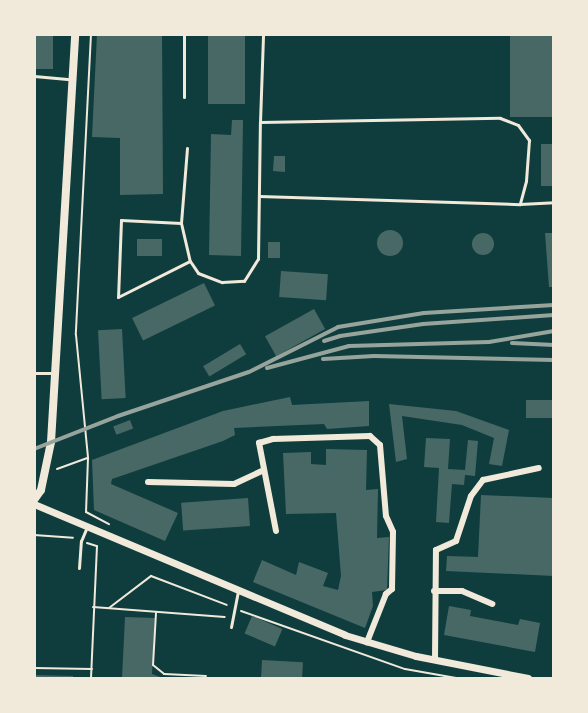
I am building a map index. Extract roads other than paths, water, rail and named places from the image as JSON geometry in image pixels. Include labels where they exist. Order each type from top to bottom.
[{"type":"main road","points":[[34,502],[41,490],[46,473],[51,442],[75,34]]},
{"type":"street","points":[[276,531],[259,443],[273,439],[370,436],[380,445],[386,516],[393,532],[392,589],[386,594],[367,642]]},
{"type":"street","points":[[435,660],[436,550],[456,541],[471,496],[483,480],[538,468]]},
{"type":"street","points":[[148,482],[234,484],[264,470]]},
{"type":"street","points":[[34,502],[367,642],[435,660],[528,678]]},
{"type":"street","points":[[434,591],[462,591],[492,603]]},
{"type":"lane","points":[[184,34],[184,97]]},
{"type":"lane","points":[[187,148],[181,223],[190,261],[198,273],[222,282],[244,281],[258,259],[263,34]]},
{"type":"lane","points":[[34,76],[72,79]]},
{"type":"lane","points":[[260,122],[500,118],[518,125],[529,140],[526,181],[520,204]]},
{"type":"lane","points":[[259,196],[520,204],[554,202]]},
{"type":"lane","points":[[181,223],[121,220],[118,297],[190,261]]},
{"type":"lane","points":[[34,373],[56,373]]},
{"type":"lane","points":[[79,568],[81,541],[88,525]]},
{"type":"lane","points":[[231,627],[239,588]]},
{"type":"railway","points":[[34,449],[118,416],[249,372],[338,327],[424,313],[554,305]]},
{"type":"railway","points":[[324,341],[340,336],[423,324],[554,315]]},
{"type":"railway","points":[[267,368],[349,346],[489,342],[554,331]]},
{"type":"railway","points":[[512,343],[554,345]]},
{"type":"railway","points":[[323,359],[374,356],[554,360]]}]
